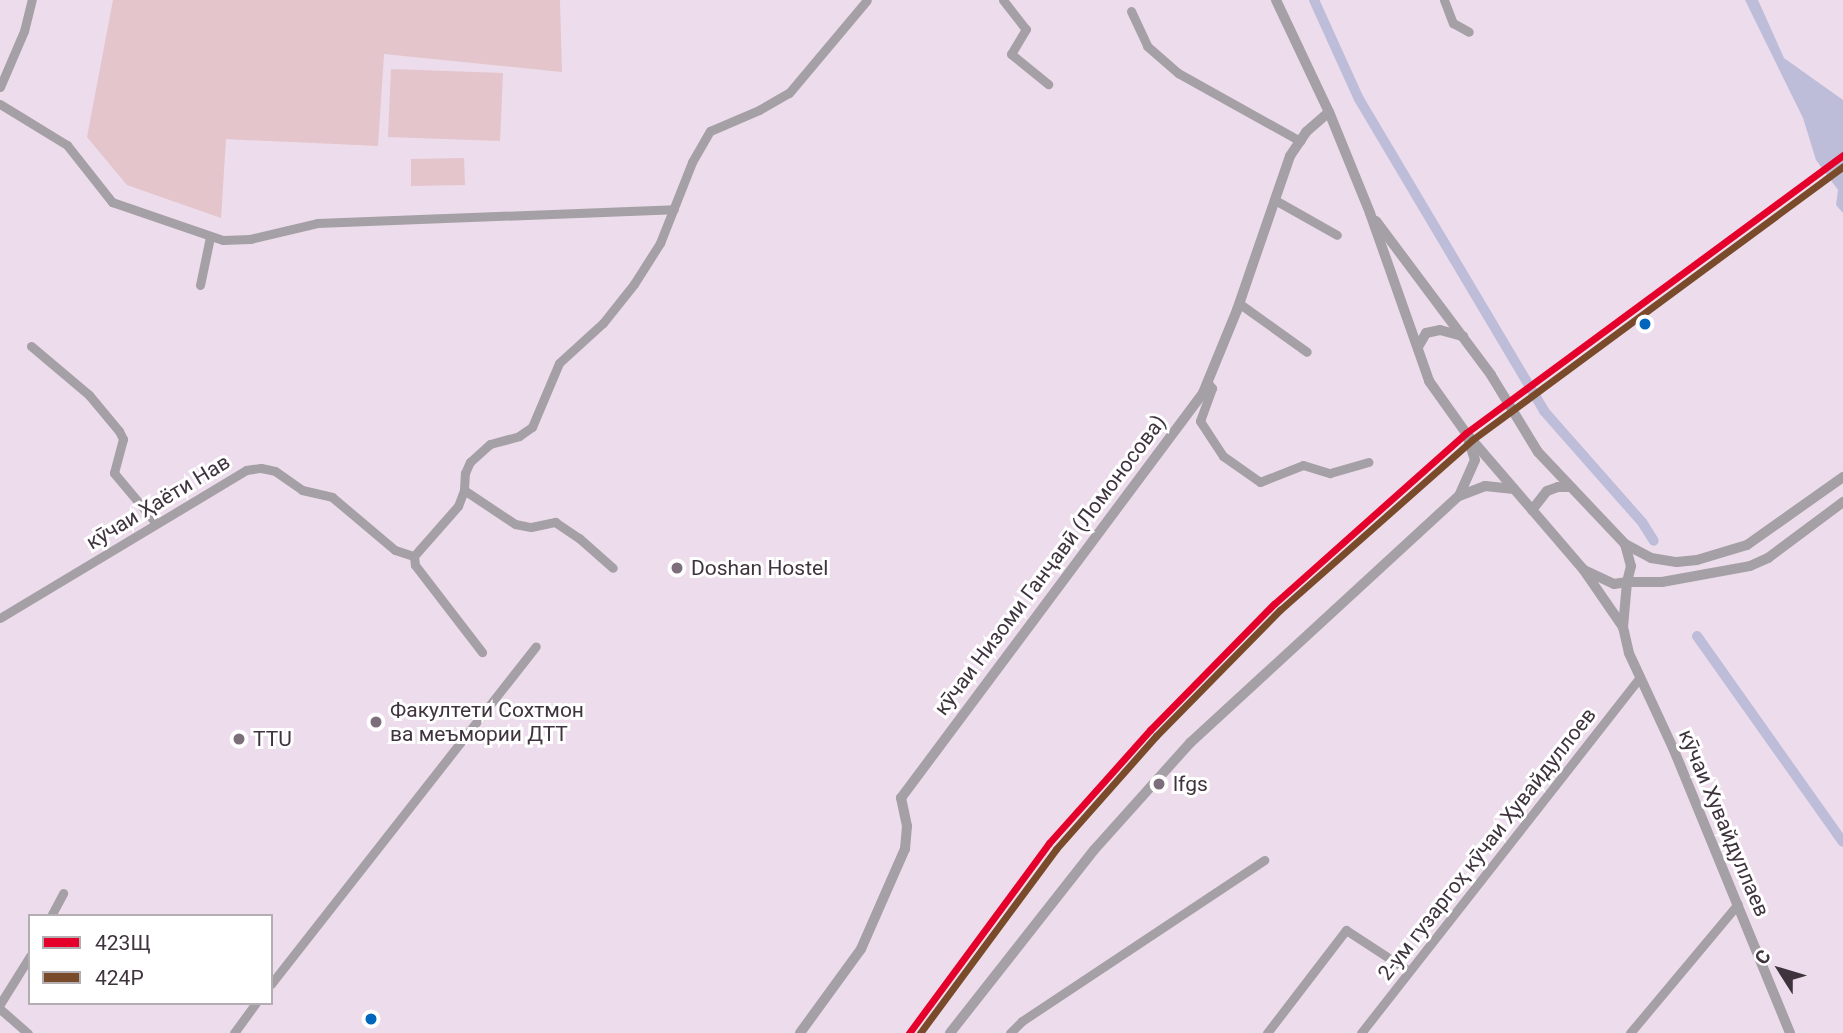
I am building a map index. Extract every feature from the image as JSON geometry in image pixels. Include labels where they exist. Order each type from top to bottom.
[{"type":"street","points":[[0,87],[24,31],[32,0]]},
{"type":"street","points":[[482,652],[415,565],[414,556],[458,506],[464,490],[465,473],[480,451],[490,444],[519,436],[532,427],[559,363],[603,323],[626,294],[660,243],[692,162],[710,131],[759,110],[789,93],[867,0]]},
{"type":"street","points":[[1003,0],[1026,29],[1011,54],[1048,84]]},
{"type":"street","name":"кӯчаи Хувайдуллаев","points":[[1276,0],[1329,112],[1370,213],[1429,381],[1466,433],[1583,569],[1623,627]]},
{"type":"street","points":[[1444,0],[1453,23],[1469,32]]},
{"type":"street","points":[[1131,11],[1147,46],[1178,73],[1300,141]]},
{"type":"street","points":[[0,104],[67,145],[112,202],[210,237],[250,239],[317,223],[674,209]]},
{"type":"street","name":"кӯчаи Низоми Ганҷавӣ (Ломоносова)","points":[[800,1033],[861,949],[905,849],[907,826],[901,798],[1203,393],[1240,304],[1290,156],[1300,141],[1329,112]]},
{"type":"street","points":[[1275,200],[1336,235]]},
{"type":"street","name":"кӯчаи Хувайдуллаев","points":[[1370,213],[1463,336],[1538,452],[1625,544],[1631,566],[1623,627],[1629,653],[1738,904],[1790,1033]]},
{"type":"street","points":[[200,285],[210,237]]},
{"type":"street","points":[[1240,304],[1307,352]]},
{"type":"street","points":[[1418,347],[1426,333],[1440,330],[1463,336]]},
{"type":"street","points":[[31,346],[89,395],[119,430],[123,439],[114,473],[156,523]]},
{"type":"street","points":[[1207,382],[1212,388],[1200,421],[1223,456],[1260,482],[1303,465],[1330,472],[1368,462]]},
{"type":"street","points":[[1459,496],[1475,460],[1466,433]]},
{"type":"street","name":"кӯчаи Ҳаёти Нав","points":[[0,618],[246,470],[261,468],[275,471],[302,490],[332,497],[395,550],[414,556]]},
{"type":"street","points":[[1625,544],[1651,558],[1677,562],[1697,560],[1747,545],[1843,477]]},
{"type":"street","points":[[950,1033],[1094,850],[1190,743],[1459,496],[1485,485],[1514,489]]},
{"type":"street","points":[[1532,510],[1547,491],[1569,487]]},
{"type":"street","points":[[464,490],[515,524],[531,527],[555,522],[579,538],[613,568]]},
{"type":"street","points":[[1628,582],[1662,582],[1750,566],[1768,558],[1843,502]]},
{"type":"street","name":"кӯчаи Хувайдуллаев","points":[[1583,569],[1614,584],[1628,582]]},
{"type":"street","points":[[273,981],[536,646]]},
{"type":"street","name":"2-ум гузаргоҳ кӯчаи Ҳувайдуллоев","points":[[1361,1033],[1640,677]]},
{"type":"street","points":[[1010,1033],[1021,1021],[1264,860]]},
{"type":"street","points":[[52,914],[63,893]]},
{"type":"street","points":[[1635,1031],[1738,904]]},
{"type":"street","points":[[1267,1033],[1346,930],[1409,971]]},
{"type":"street","points":[[28,959],[0,1007],[28,1033]]},
{"type":"street","points":[[234,1033],[255,1005]]},
{"type":"shaded area","points":[[113,0],[560,0],[562,72],[384,54],[378,146],[226,139],[221,218],[127,185],[87,137]]},
{"type":"shaded area","points":[[391,69],[503,73],[500,141],[388,137]]},
{"type":"shaded area","points":[[464,158],[465,185],[411,186],[411,159]]},
{"type":"water","points":[[1745,0],[1758,0],[1784,58],[1843,100],[1843,213],[1836,205],[1838,190],[1816,160],[1803,118]]},
{"type":"waterway","points":[[1314,0],[1359,99],[1544,411],[1642,522],[1654,541]]},
{"type":"waterway","points":[[1697,636],[1843,842]]},
{"type":"transit line","name":"423Щ","points":[[909,1033],[1049,843],[1150,730],[1274,604],[1466,433],[1843,155]]},
{"type":"transit line","name":"424Р","points":[[920,1033],[1056,849],[1156,736],[1280,610],[1472,440],[1843,166]]},
{"type":"place","name":"Doshan Hostel","points":[[677,568]]},
{"type":"place","name":"Факултети Сохтмон ва меъмории ДТТ","points":[[376,722]]},
{"type":"place","name":"TTU","points":[[239,739]]},
{"type":"place","name":"lfgs","points":[[1159,784]]}]
